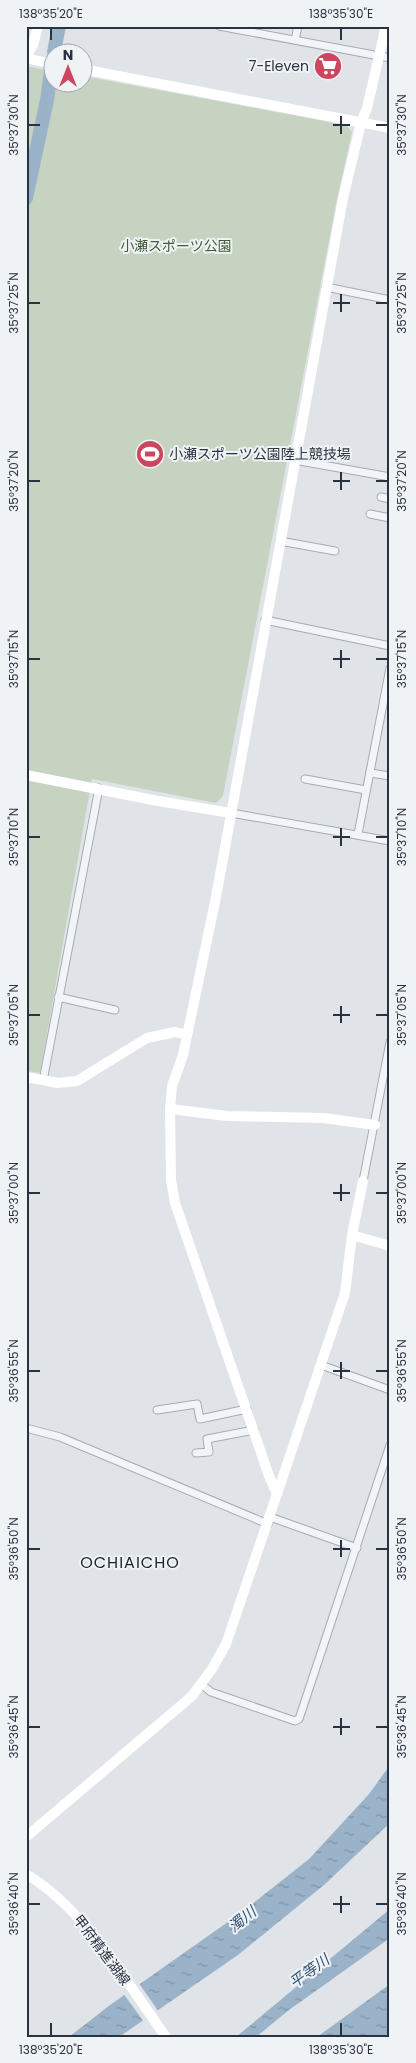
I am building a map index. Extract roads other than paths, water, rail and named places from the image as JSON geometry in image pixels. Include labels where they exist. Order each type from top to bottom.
[{"type":"street","points":[[38,26],[33,45],[26,57],[42,61]]},
{"type":"street","points":[[219,26],[385,57]]},
{"type":"street","points":[[295,40],[298,26]]},
{"type":"street","points":[[277,1494],[269,1476],[175,1203],[171,1180],[170,1109],[172,1086],[183,1055],[216,897],[343,198],[361,123],[385,57],[386,26]]},
{"type":"street","points":[[92,71],[390,128]]},
{"type":"street","points":[[326,288],[390,300]]},
{"type":"street","points":[[294,460],[390,477]]},
{"type":"street","points":[[380,497],[390,499]]},
{"type":"street","points":[[370,514],[390,518]]},
{"type":"street","points":[[280,540],[335,551]]},
{"type":"street","points":[[265,620],[390,646]]},
{"type":"street","points":[[358,834],[390,668]]},
{"type":"street","points":[[370,772],[390,776]]},
{"type":"street","points":[[26,774],[158,801],[390,841]]},
{"type":"street","points":[[305,779],[366,790]]},
{"type":"street","points":[[43,1081],[99,788]]},
{"type":"street","points":[[58,997],[115,1010]]},
{"type":"street","points":[[26,1077],[58,1083],[77,1081],[147,1038],[175,1032],[187,1035]]},
{"type":"street","points":[[26,1837],[192,1696],[212,1670],[226,1644],[345,1293],[352,1235],[390,1042]]},
{"type":"street","points":[[170,1109],[227,1116],[324,1118],[375,1125]]},
{"type":"street","points":[[352,1235],[390,1246]]},
{"type":"street","points":[[321,1365],[390,1390]]},
{"type":"street","points":[[157,1410],[197,1404],[200,1419],[247,1409]]},
{"type":"street","points":[[26,1428],[60,1437],[269,1521],[357,1548]]},
{"type":"street","points":[[196,1454],[209,1452],[207,1438],[254,1430]]},
{"type":"street","points":[[201,1684],[211,1692],[295,1721],[299,1719],[390,1444]]},
{"type":"street","name":"甲府精進湖線","points":[[26,1874],[49,1890],[72,1911],[115,1966],[166,2037]]},
{"type":"water","name":"濁川","points":[[390,1765],[390,1823],[324,1885],[238,1955],[119,2037],[69,2037],[110,2005],[242,1912],[309,1859],[369,1794]]},
{"type":"water","points":[[390,1909],[390,1938],[289,2010],[256,2037],[236,2037]]},
{"type":"water","points":[[390,1984],[390,2037],[317,2037]]},
{"type":"waterway","points":[[56,42],[59,26]]},
{"type":"waterway","points":[[26,198],[48,92]]},
{"type":"place","name":"7-Eleven","points":[[328,66]]},
{"type":"place","name":"小瀬スポーツ公園陸上競技場","points":[[150,454]]},
{"type":"district","name":"OCHIAICHO","points":[[130,1562]]},
{"type":"park label","name":"小瀬スポーツ公園","points":[[176,246]]},
{"type":"water label","name":"平等川","points":[[309,1971]]}]
